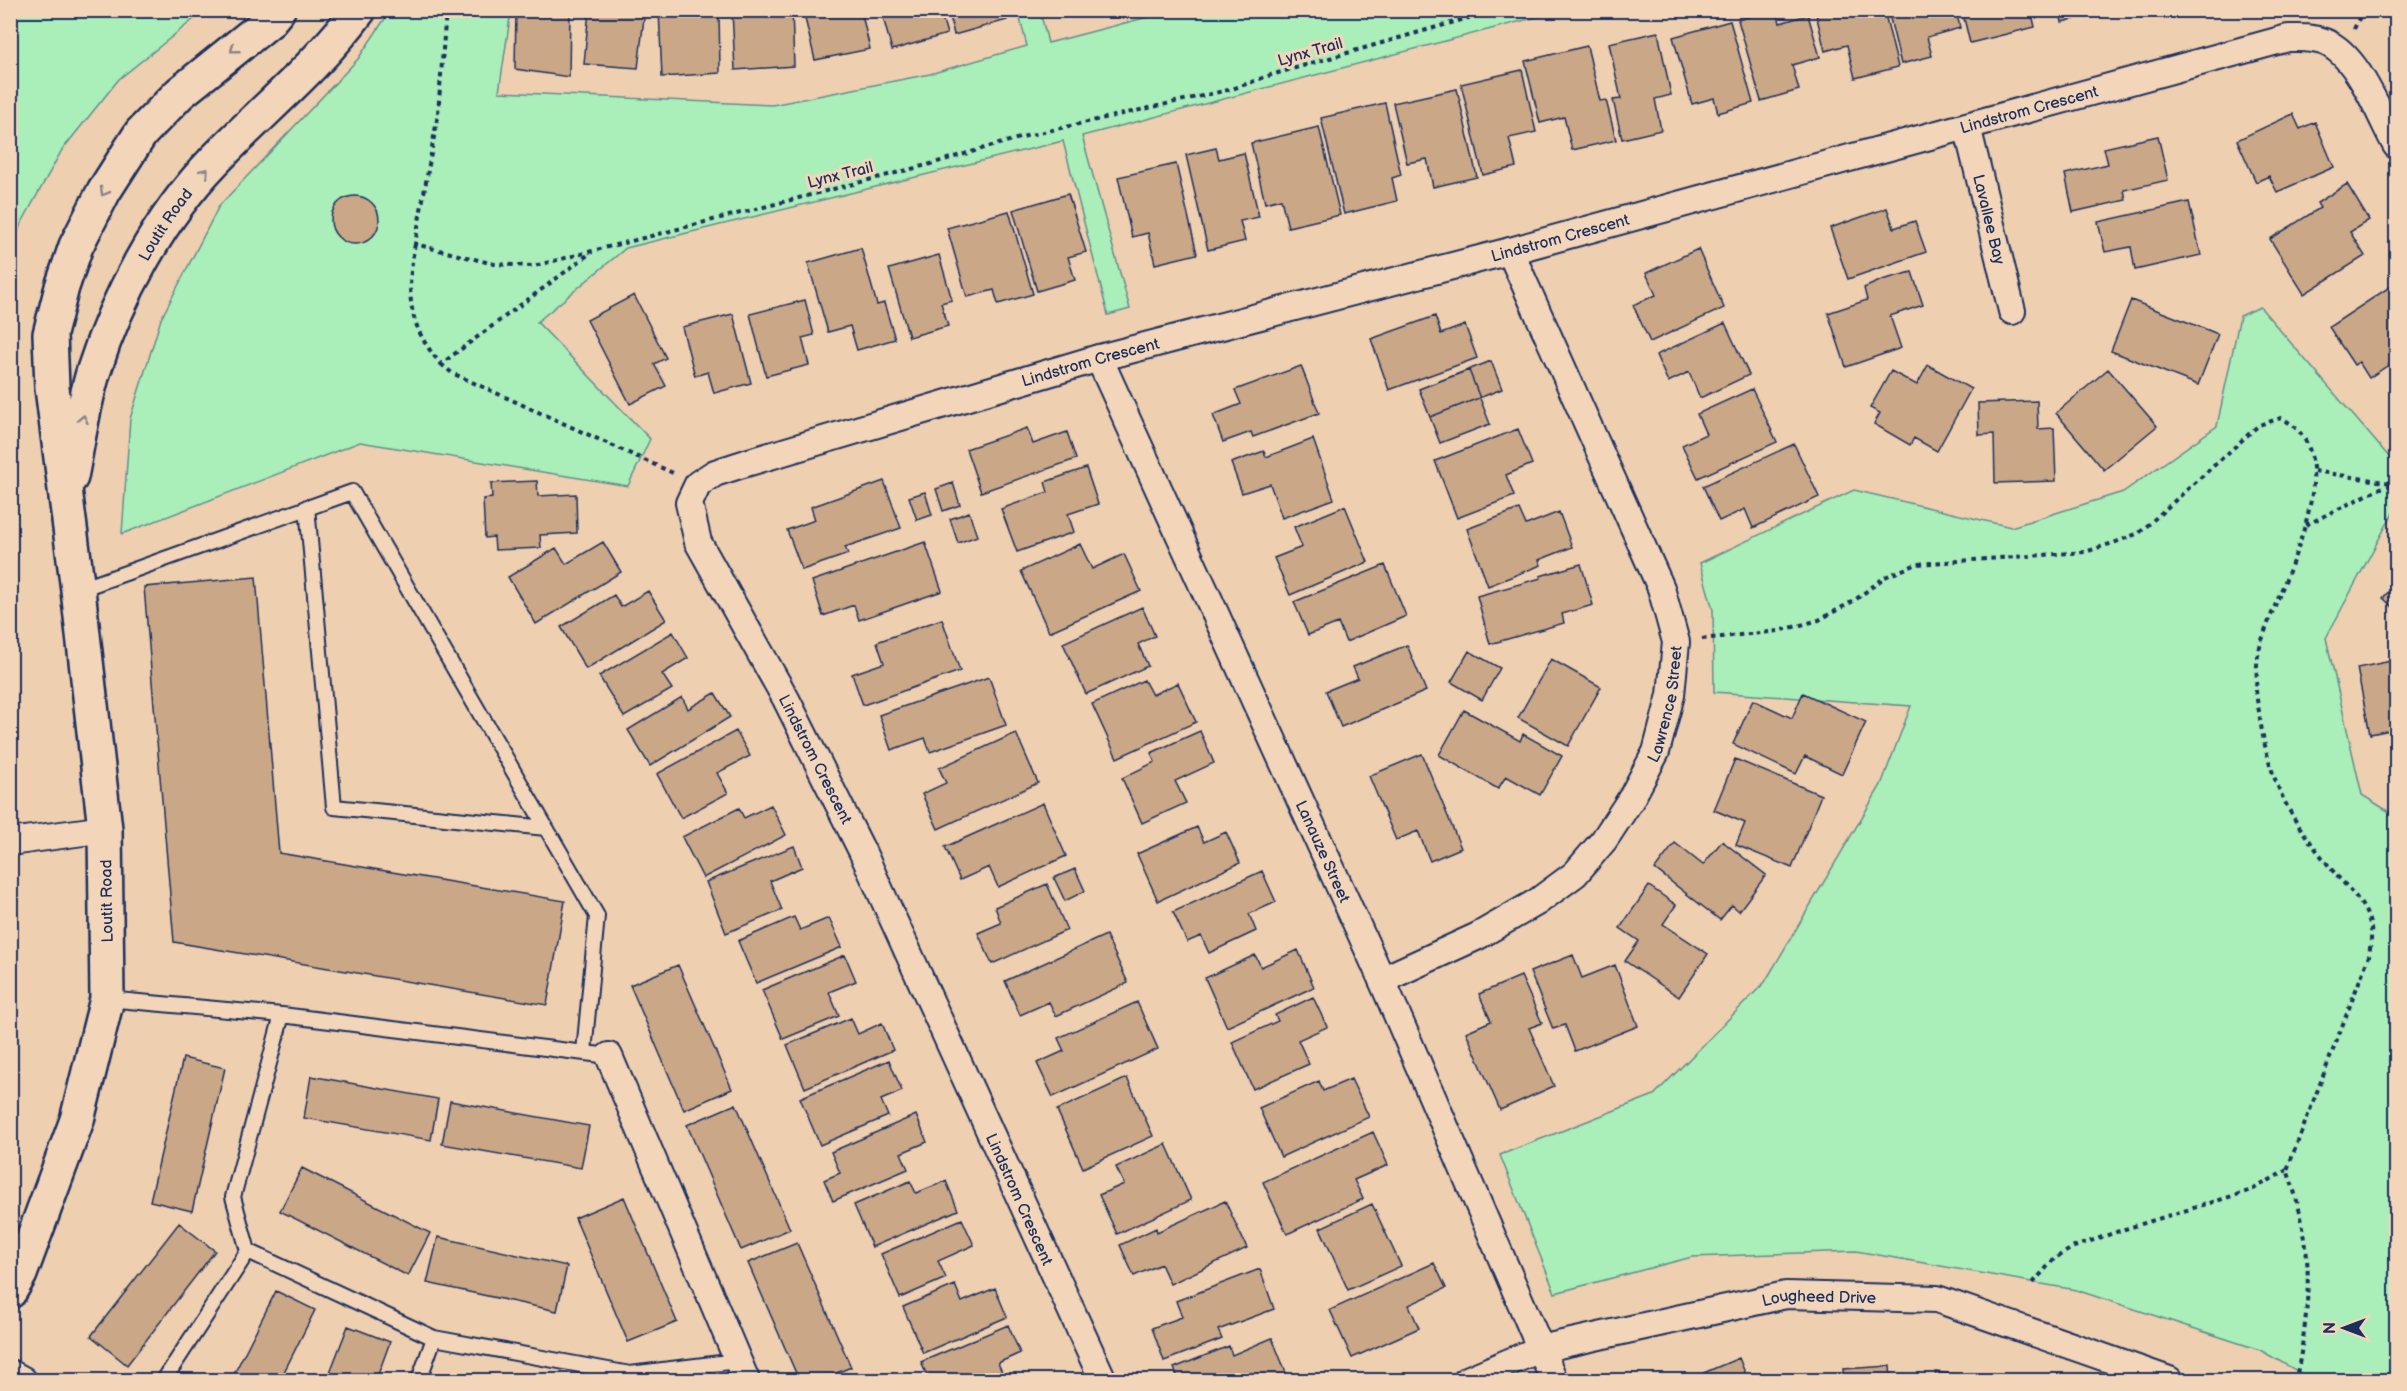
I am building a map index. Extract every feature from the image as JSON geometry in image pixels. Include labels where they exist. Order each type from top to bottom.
[{"type":"street","name":"Loutit Road","points":[[10,1291],[20,1274],[77,1120],[107,999],[105,829],[67,497],[52,388],[50,334],[62,287],[76,246],[104,190],[141,133],[180,93],[268,22],[278,10]]},
{"type":"street","name":"Loutit Road","points":[[67,497],[93,371],[121,300],[152,245],[182,200],[213,162],[277,102],[340,36],[359,10]]},
{"type":"street","name":"Lindstrom Crescent","points":[[1103,1380],[862,851],[786,699],[698,542],[689,503],[698,484],[715,473],[746,463],[1100,358],[1510,251],[2288,38],[2310,37],[2327,42],[2342,54],[2357,71],[2397,145]]},
{"type":"street","name":"Lavallee Bay","points":[[1967,126],[2012,311]]},
{"type":"street","name":"Lawrence Street","points":[[1382,980],[1478,936],[1537,902],[1575,874],[1604,840],[1631,799],[1656,752],[1671,695],[1676,642],[1661,588],[1510,251]]},
{"type":"street","name":"Lanauze Street","points":[[1100,358],[1382,980],[1554,1380]]},
{"type":"street","points":[[10,842],[105,829]]},
{"type":"street","points":[[609,1056],[742,1371]]},
{"type":"street","name":"Lougheed Drive","points":[[1467,1380],[1540,1349],[1786,1295],[1937,1299],[2169,1380]]},
{"type":"street","points":[[10,1373],[23,1380]]},
{"type":"lane","points":[[78,590],[352,492],[597,916],[584,1052]]},
{"type":"lane","points":[[308,507],[334,807],[546,828]]},
{"type":"lane","points":[[107,999],[282,1015],[609,1056]]},
{"type":"lane","points":[[164,1380],[248,1251],[233,1197],[282,1015]]},
{"type":"lane","points":[[248,1251],[434,1338],[630,1377],[742,1371]]},
{"type":"lane","points":[[419,1380],[434,1338]]},
{"type":"path","points":[[446,10],[438,114],[410,271],[412,314],[421,338],[441,364],[452,373],[698,484]]},
{"type":"path","name":"Lynx Trail","points":[[416,244],[494,264],[534,266],[927,165],[1026,136],[1232,89],[1271,75],[1496,10]]},
{"type":"path","points":[[441,364],[595,250]]},
{"type":"path","points":[[1676,642],[1779,631],[1819,620],[1855,600],[1885,577],[1917,564],[2085,552],[2116,542],[2139,533],[2259,425],[2281,418],[2292,424],[2304,436],[2313,461],[2314,487],[2305,525],[2259,649],[2256,691],[2264,745],[2280,796],[2301,830],[2336,875],[2362,903],[2371,926],[2369,956],[2287,1170],[2252,1190],[2074,1247],[2055,1258],[2033,1282]]},
{"type":"path","points":[[2314,471],[2396,484]]},
{"type":"path","points":[[2305,525],[2381,488],[2396,484]]},
{"type":"path","points":[[10,549],[18,550]]},
{"type":"path","points":[[2287,1170],[2297,1196],[2309,1267],[2306,1320],[2295,1380]]},
{"type":"green space","points":[[11,10],[204,11],[119,79],[62,150],[20,226],[11,261]]},
{"type":"green space","points":[[390,11],[511,11],[499,92],[772,105],[930,74],[1027,46],[1018,11],[1040,11],[1048,43],[1171,11],[1560,11],[1082,136],[1130,309],[1108,315],[1063,141],[626,248],[537,322],[650,439],[628,486],[360,442],[122,534],[130,419],[161,319],[219,206],[358,59]]},
{"type":"green space","points":[[2260,307],[2396,465],[2396,507],[2326,638],[2362,795],[2396,816],[2396,1380],[2313,1380],[2260,1350],[2076,1290],[1856,1251],[1692,1257],[1555,1293],[1500,1155],[1654,1095],[1765,982],[1881,785],[1911,706],[1714,692],[1713,610],[1700,563],[1854,490],[2011,527],[2123,492],[2217,426],[2240,316]]},
{"type":"building","points":[[516,10],[570,10],[569,77],[515,69]]},
{"type":"building","points":[[589,10],[645,10],[638,68],[584,64]]},
{"type":"building","points":[[659,10],[719,10],[720,73],[662,77]]},
{"type":"building","points":[[732,10],[792,10],[794,66],[735,70]]},
{"type":"building","points":[[803,10],[861,10],[870,49],[815,60]]},
{"type":"building","points":[[881,10],[940,10],[947,34],[892,50]]},
{"type":"building","points":[[949,10],[1004,10],[1007,20],[954,35]]},
{"type":"building","points":[[1777,10],[1780,23],[1808,15],[1820,57],[1792,65],[1799,90],[1761,101],[1738,20]]},
{"type":"building","points":[[1815,10],[1884,10],[1898,67],[1855,78],[1847,45],[1825,51]]},
{"type":"building","points":[[1888,10],[1956,10],[1960,28],[1927,37],[1932,56],[1901,64]]},
{"type":"building","points":[[1962,10],[2031,10],[2035,27],[1970,43]]},
{"type":"building","points":[[2059,10],[2106,10],[2106,11],[2062,22]]},
{"type":"building","points":[[1730,21],[1753,103],[1718,113],[1714,98],[1692,104],[1673,37]]},
{"type":"building","points":[[1658,32],[1671,95],[1655,99],[1661,130],[1622,139],[1613,100],[1621,99],[1609,43]]},
{"type":"building","points":[[1587,46],[1600,101],[1606,100],[1616,140],[1572,150],[1564,117],[1540,123],[1525,61]]},
{"type":"building","points":[[1522,70],[1536,132],[1509,138],[1516,167],[1483,175],[1461,84]]},
{"type":"building","points":[[1457,89],[1477,177],[1433,187],[1427,159],[1407,163],[1393,103]]},
{"type":"building","points":[[1385,103],[1401,175],[1392,178],[1397,201],[1344,214],[1321,118]]},
{"type":"building","points":[[2293,114],[2300,129],[2315,122],[2334,167],[2277,192],[2269,176],[2256,182],[2237,140]]},
{"type":"building","points":[[1319,127],[1340,215],[1288,227],[1281,199],[1265,203],[1251,143]]},
{"type":"building","points":[[2158,136],[2168,180],[2124,190],[2126,200],[2073,212],[2065,174],[2108,164],[2104,148]]},
{"type":"building","points":[[1216,148],[1219,159],[1244,153],[1259,217],[1240,221],[1245,241],[1208,250],[1186,155]]},
{"type":"building","points":[[1176,164],[1197,254],[1155,264],[1148,233],[1132,237],[1118,177]]},
{"type":"building","points":[[2347,184],[2369,220],[2350,232],[2365,256],[2304,294],[2270,239],[2320,208],[2317,203]]},
{"type":"building","points":[[1068,194],[1086,252],[1068,257],[1075,280],[1037,291],[1013,210]]},
{"type":"building","points":[[350,196],[360,196],[375,206],[379,220],[378,229],[369,240],[360,244],[350,244],[335,234],[331,225],[331,215],[341,200]]},
{"type":"building","points":[[2189,202],[2201,255],[2135,270],[2131,247],[2105,252],[2098,222]]},
{"type":"building","points":[[1887,208],[1894,228],[1915,221],[1926,252],[1848,279],[1830,228]]},
{"type":"building","points":[[1009,211],[1033,294],[998,304],[994,290],[967,297],[947,228]]},
{"type":"building","points":[[861,248],[877,305],[884,303],[895,339],[857,350],[850,326],[828,332],[808,263]]},
{"type":"building","points":[[1698,249],[1724,308],[1650,342],[1633,305],[1656,295],[1646,273]]},
{"type":"building","points":[[939,255],[952,300],[941,303],[948,326],[909,337],[889,269]]},
{"type":"building","points":[[1912,272],[1923,305],[1890,316],[1901,348],[1846,367],[1828,313],[1867,300],[1864,288],[1882,280]]},
{"type":"building","points":[[2394,284],[2396,287],[2396,360],[2369,378],[2359,362],[2354,365],[2329,327]]},
{"type":"building","points":[[634,295],[666,358],[654,364],[666,386],[630,404],[587,320]]},
{"type":"building","points":[[805,300],[814,335],[802,338],[809,365],[766,376],[750,314]]},
{"type":"building","points":[[2131,300],[2218,334],[2198,385],[2111,351]]},
{"type":"building","points":[[733,314],[751,383],[714,393],[708,372],[695,376],[682,327]]},
{"type":"building","points":[[1435,316],[1441,334],[1465,325],[1477,358],[1389,390],[1371,339]]},
{"type":"building","points":[[1725,323],[1749,375],[1700,398],[1689,372],[1668,382],[1656,355]]},
{"type":"building","points":[[1491,361],[1502,389],[1430,417],[1419,389]]},
{"type":"building","points":[[1928,365],[1971,389],[1937,451],[1914,438],[1910,445],[1874,424],[1880,413],[1870,408],[1891,371],[1917,385]]},
{"type":"building","points":[[1301,366],[1319,413],[1253,437],[1251,432],[1223,442],[1213,415],[1241,404],[1235,390]]},
{"type":"building","points":[[2108,369],[2157,426],[2104,470],[2056,413]]},
{"type":"building","points":[[1469,370],[1490,424],[1440,443],[1419,389]]},
{"type":"building","points":[[1752,389],[1777,442],[1698,478],[1682,445],[1706,434],[1697,414]]},
{"type":"building","points":[[2037,401],[2038,429],[2054,428],[2056,481],[1995,483],[1994,434],[1979,435],[1978,403]]},
{"type":"building","points":[[1027,428],[1033,444],[1067,432],[1076,459],[981,492],[966,449]]},
{"type":"building","points":[[1518,429],[1532,464],[1506,475],[1514,496],[1457,518],[1435,461]]},
{"type":"building","points":[[1313,439],[1334,499],[1282,518],[1270,484],[1242,493],[1231,463],[1264,451],[1266,457]]},
{"type":"building","points":[[1794,444],[1819,497],[1753,528],[1745,509],[1719,521],[1703,486]]},
{"type":"building","points":[[1086,468],[1098,504],[1068,514],[1074,532],[1017,552],[1001,509],[1048,492],[1045,482]]},
{"type":"building","points":[[537,481],[538,496],[576,494],[577,533],[540,535],[541,548],[495,550],[494,537],[485,538],[483,499],[492,498],[491,483]]},
{"type":"building","points":[[884,481],[901,528],[845,547],[848,554],[802,570],[787,530],[815,520],[811,507]]},
{"type":"building","points":[[953,483],[960,505],[943,511],[936,489]]},
{"type":"building","points":[[925,492],[932,515],[917,520],[909,497]]},
{"type":"building","points":[[1345,506],[1368,562],[1290,595],[1274,558],[1302,547],[1294,527]]},
{"type":"building","points":[[1519,509],[1526,525],[1559,512],[1572,547],[1539,560],[1541,565],[1488,586],[1467,529]]},
{"type":"building","points":[[969,512],[977,536],[958,543],[950,519]]},
{"type":"building","points":[[603,542],[621,572],[536,624],[508,577],[556,548],[566,564]]},
{"type":"building","points":[[925,542],[942,591],[859,620],[854,605],[823,616],[812,581]]},
{"type":"building","points":[[1080,544],[1092,569],[1124,554],[1141,591],[1049,632],[1021,571]]},
{"type":"building","points":[[1581,564],[1593,605],[1562,614],[1564,623],[1490,644],[1477,596]]},
{"type":"building","points":[[1385,565],[1406,616],[1346,642],[1338,623],[1308,635],[1294,602]]},
{"type":"building","points":[[256,577],[279,853],[565,901],[547,1005],[174,942],[144,587]]},
{"type":"building","points":[[2396,583],[2396,610],[2383,598]]},
{"type":"building","points":[[648,591],[666,620],[586,669],[561,627],[614,595],[621,607]]},
{"type":"building","points":[[1142,607],[1155,636],[1138,644],[1148,666],[1086,694],[1063,643]]},
{"type":"building","points":[[942,619],[960,671],[863,705],[852,674],[884,663],[877,642]]},
{"type":"building","points":[[673,632],[688,658],[662,674],[672,689],[624,717],[599,676]]},
{"type":"building","points":[[1407,645],[1426,691],[1341,727],[1326,691],[1358,678],[1353,667]]},
{"type":"building","points":[[1469,651],[1500,668],[1482,700],[1451,682]]},
{"type":"building","points":[[1551,659],[1601,687],[1568,746],[1518,718]]},
{"type":"building","points":[[2396,660],[2396,729],[2370,734],[2357,668]]},
{"type":"building","points":[[989,677],[1006,725],[930,752],[925,738],[891,750],[879,715]]},
{"type":"building","points":[[1144,680],[1152,695],[1178,683],[1196,722],[1117,758],[1092,704]]},
{"type":"building","points":[[715,693],[730,717],[650,766],[628,730],[682,697],[688,709]]},
{"type":"building","points":[[1803,693],[1866,722],[1842,774],[1805,756],[1796,774],[1733,744],[1753,700],[1792,718]]},
{"type":"building","points":[[1464,710],[1520,741],[1523,734],[1562,756],[1540,795],[1506,776],[1498,789],[1439,755]]},
{"type":"building","points":[[736,731],[750,756],[717,773],[728,793],[681,818],[657,774]]},
{"type":"building","points":[[1200,731],[1214,763],[1175,781],[1186,803],[1142,823],[1122,778],[1155,762],[1151,753]]},
{"type":"building","points":[[1016,733],[1038,783],[938,829],[922,794],[946,783],[939,768]]},
{"type":"building","points":[[1422,754],[1461,848],[1430,861],[1418,831],[1396,840],[1369,776]]},
{"type":"building","points":[[1735,759],[1821,795],[1792,868],[1736,845],[1745,823],[1714,810]]},
{"type":"building","points":[[1043,803],[1066,856],[998,887],[989,867],[960,880],[945,847]]},
{"type":"building","points":[[771,805],[786,835],[703,878],[682,837],[739,808],[744,818]]},
{"type":"building","points":[[1197,827],[1204,842],[1226,832],[1240,863],[1158,901],[1137,854]]},
{"type":"building","points":[[1722,841],[1766,875],[1739,911],[1732,905],[1720,920],[1655,869],[1675,843],[1703,865]]},
{"type":"building","points":[[794,846],[802,867],[770,881],[782,910],[726,933],[706,882]]},
{"type":"building","points":[[1075,869],[1085,891],[1065,901],[1054,878]]},
{"type":"building","points":[[1262,871],[1276,902],[1249,914],[1256,931],[1209,953],[1201,936],[1187,942],[1173,912]]},
{"type":"building","points":[[1047,884],[1067,930],[992,964],[978,933],[1001,923],[995,907]]},
{"type":"building","points":[[1649,886],[1676,905],[1663,924],[1708,954],[1679,997],[1625,961],[1639,941],[1620,928]]},
{"type":"building","points":[[794,917],[800,930],[829,918],[842,947],[756,983],[738,941]]},
{"type":"building","points":[[1106,935],[1128,983],[1056,1016],[1049,1002],[1020,1015],[1005,981]]},
{"type":"building","points":[[1298,950],[1314,987],[1227,1027],[1205,978],[1255,955],[1261,967]]},
{"type":"building","points":[[845,955],[856,981],[829,992],[839,1016],[783,1039],[762,990]]},
{"type":"building","points":[[1573,955],[1582,978],[1615,965],[1638,1026],[1575,1051],[1565,1025],[1553,1029],[1530,972]]},
{"type":"building","points":[[678,965],[732,1089],[684,1110],[630,985]]},
{"type":"building","points":[[1521,976],[1542,1023],[1529,1028],[1554,1086],[1500,1110],[1466,1032],[1491,1021],[1479,994]]},
{"type":"building","points":[[1313,997],[1327,1027],[1298,1040],[1309,1064],[1253,1089],[1232,1042],[1278,1021],[1275,1015]]},
{"type":"building","points":[[1137,1002],[1158,1049],[1053,1097],[1037,1063],[1064,1051],[1058,1038]]},
{"type":"building","points":[[851,1018],[858,1034],[882,1023],[893,1050],[805,1088],[787,1045]]},
{"type":"building","points":[[183,1058],[225,1068],[192,1211],[150,1201]]},
{"type":"building","points":[[889,1060],[902,1091],[881,1100],[888,1116],[820,1145],[800,1098]]},
{"type":"building","points":[[311,1076],[438,1099],[431,1140],[304,1118]]},
{"type":"building","points":[[1127,1078],[1153,1136],[1083,1168],[1057,1110]]},
{"type":"building","points":[[1351,1079],[1369,1117],[1281,1157],[1259,1108],[1319,1081],[1323,1091]]},
{"type":"building","points":[[450,1101],[589,1126],[581,1168],[442,1144]]},
{"type":"building","points":[[736,1104],[790,1229],[741,1250],[687,1125]]},
{"type":"building","points":[[916,1115],[927,1142],[901,1153],[908,1169],[833,1201],[824,1180],[840,1173],[831,1152]]},
{"type":"building","points":[[1373,1132],[1388,1165],[1354,1180],[1363,1199],[1287,1234],[1263,1182]]},
{"type":"building","points":[[1166,1144],[1191,1200],[1117,1234],[1099,1195],[1124,1184],[1116,1167]]},
{"type":"building","points":[[302,1168],[430,1233],[408,1276],[280,1211]]},
{"type":"building","points":[[910,1181],[916,1193],[946,1181],[958,1210],[872,1247],[854,1205]]},
{"type":"building","points":[[624,1197],[677,1322],[628,1342],[575,1218]]},
{"type":"building","points":[[1225,1201],[1247,1248],[1170,1284],[1161,1264],[1134,1276],[1120,1245],[1156,1228],[1157,1232]]},
{"type":"building","points":[[1372,1204],[1401,1266],[1348,1290],[1320,1228]]},
{"type":"building","points":[[962,1219],[974,1245],[938,1261],[946,1278],[900,1298],[881,1254]]},
{"type":"building","points":[[179,1223],[215,1251],[127,1365],[91,1336]]},
{"type":"building","points":[[438,1237],[567,1266],[557,1311],[427,1283]]},
{"type":"building","points":[[797,1243],[851,1367],[820,1380],[799,1380],[748,1263]]},
{"type":"building","points":[[1434,1263],[1446,1288],[1409,1305],[1419,1328],[1352,1358],[1330,1310]]},
{"type":"building","points":[[1260,1269],[1274,1309],[1218,1330],[1222,1339],[1164,1361],[1152,1328],[1182,1317],[1176,1301]]},
{"type":"building","points":[[955,1285],[962,1302],[995,1288],[1007,1317],[923,1353],[903,1307]]},
{"type":"building","points":[[276,1291],[315,1310],[280,1380],[231,1380]]},
{"type":"building","points":[[1008,1325],[1020,1353],[998,1363],[1005,1379],[929,1380],[921,1362]]},
{"type":"building","points":[[348,1326],[390,1342],[376,1380],[327,1380]]},
{"type":"building","points":[[1272,1338],[1289,1380],[1179,1380],[1174,1368],[1229,1346],[1232,1355]]},
{"type":"building","points":[[1739,1358],[1748,1380],[1687,1380]]},
{"type":"building","points":[[1890,1366],[1891,1380],[1844,1380],[1843,1369]]},
{"type":"building","points":[[1936,1372],[1973,1377],[1973,1380],[1935,1380]]},
{"type":"building","points":[[467,1373],[503,1380],[466,1380]]}]
